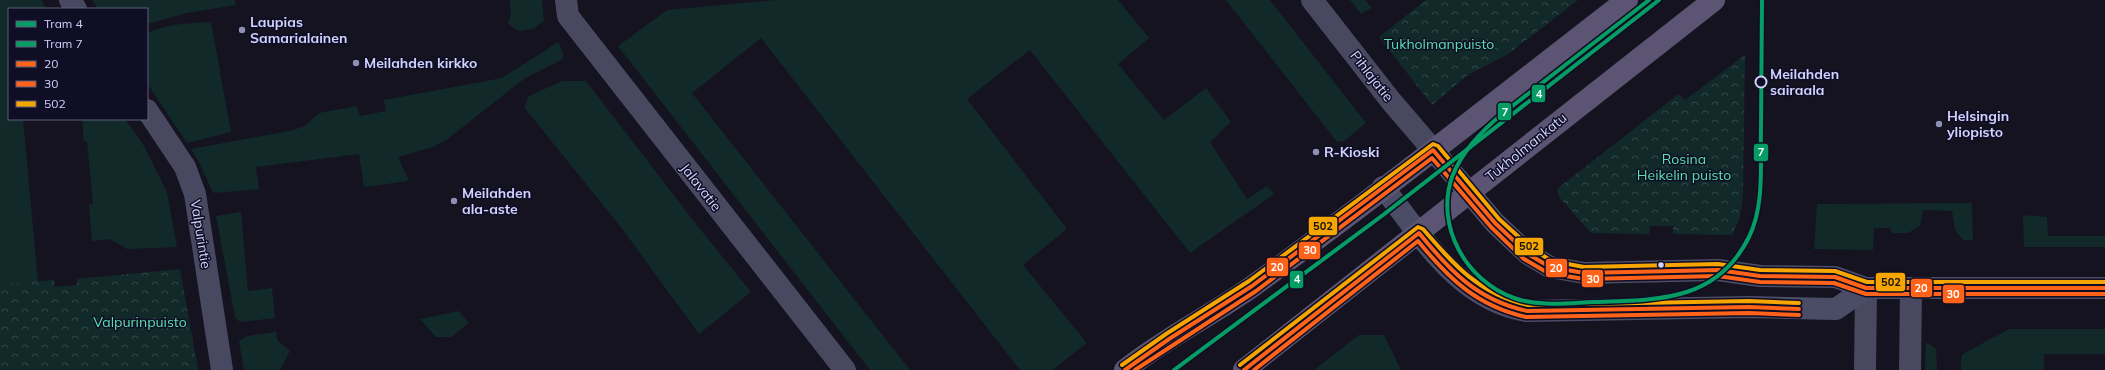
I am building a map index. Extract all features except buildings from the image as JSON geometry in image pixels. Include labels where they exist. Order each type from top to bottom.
[{"type":"main road","points":[[1125,370],[1169,339],[1252,286],[1433,150],[1627,0]]},
{"type":"main road","name":"Tukholmankatu","points":[[1244,370],[1714,0]]},
{"type":"main road","points":[[1433,150],[1495,223],[1524,251],[1550,267],[1584,273],[1718,270],[1760,276],[1835,277],[1866,288],[2105,288]]},
{"type":"main road","points":[[1383,187],[1444,264],[1464,283],[1496,303],[1511,308],[1527,311],[1749,307],[1836,309],[1866,288]]},
{"type":"street","name":"Jalavatie","points":[[566,0],[568,16],[845,370]]},
{"type":"street","name":"Pihlajatie","points":[[1312,0],[1391,101],[1433,150]]},
{"type":"street","name":"Valpurintie","points":[[148,112],[185,167],[195,194],[222,370]]},
{"type":"street","points":[[1865,370],[1866,288]]},
{"type":"street","points":[[1910,370],[1911,288]]},
{"type":"green space","points":[[0,0],[41,0],[46,8],[8,8],[8,120],[23,120],[38,282],[54,280],[55,287],[75,285],[0,316]]},
{"type":"green space","points":[[92,0],[235,0],[235,5],[187,13],[148,24],[148,8],[97,8]]},
{"type":"green space","points":[[510,0],[542,0],[544,21],[533,29],[519,31],[509,25],[508,21],[511,15]]},
{"type":"green space","points":[[776,0],[1118,0],[1149,38],[1118,64],[1164,120],[1206,88],[1231,122],[1210,142],[1247,199],[1267,186],[1274,194],[1190,253],[1030,50],[967,99],[1067,229],[1023,265],[1087,343],[1052,370],[1020,370],[761,38],[692,93],[910,370],[870,370],[618,46],[667,10]]},
{"type":"green space","points":[[1226,0],[1270,0],[1366,123],[1344,141],[1337,142]]},
{"type":"green space","points":[[1350,0],[1365,0],[1372,8],[1361,14]]},
{"type":"green space","name":"Tukholmanpuisto","points":[[1426,0],[1578,0],[1508,54],[1468,75],[1432,105],[1379,37]]},
{"type":"green space","points":[[211,22],[231,132],[187,143],[148,84],[148,33],[170,26]]},
{"type":"green space","points":[[558,42],[564,55],[561,60],[525,78],[449,138],[433,147],[398,157],[409,181],[364,187],[359,154],[256,167],[259,189],[215,193],[212,191],[199,162],[191,149],[294,130],[306,125],[319,113],[357,106],[360,116],[386,111],[384,100],[502,78]]},
{"type":"green space","name":"Rosina Heikelin puisto","points":[[1745,55],[1743,195],[1740,217],[1732,235],[1673,234],[1673,226],[1650,226],[1649,234],[1591,233],[1559,197],[1557,189],[1676,96],[1679,94],[1685,100]]},
{"type":"green space","points":[[562,81],[586,81],[696,224],[751,292],[699,334],[623,230],[524,107],[529,96]]},
{"type":"green space","points":[[82,120],[126,120],[144,146],[167,192],[177,247],[127,249],[110,239],[92,241],[89,205],[93,204],[87,141],[84,141]]},
{"type":"green space","points":[[1972,203],[1973,240],[1963,240],[1955,230],[1952,211],[1923,210],[1920,226],[1908,233],[1892,233],[1890,228],[1874,228],[1873,250],[1814,249],[1817,204]]},
{"type":"green space","points":[[241,212],[248,291],[272,288],[275,318],[240,322],[235,317],[216,216]]},
{"type":"green space","points":[[2023,215],[2047,217],[2048,236],[2105,236],[2105,247],[2024,247]]},
{"type":"green space","name":"Valpurinpuisto","points":[[180,269],[198,370],[0,370],[0,285],[54,280],[55,287],[77,285],[77,279]]},
{"type":"green space","points":[[95,277],[77,284],[77,279]]},
{"type":"green space","points":[[459,311],[469,323],[451,337],[436,337],[420,319]]},
{"type":"green space","points":[[2009,329],[2105,329],[2105,354],[2044,354],[2044,370],[1961,370],[1961,359],[1963,354]]},
{"type":"green space","points":[[276,332],[278,341],[290,351],[280,370],[244,370],[239,341],[247,336]]},
{"type":"green space","points":[[1359,335],[1384,335],[1401,370],[1314,370]]},
{"type":"green space","points":[[1926,342],[1936,349],[1937,370],[1925,370]]},
{"type":"tram line","name":"7","points":[[1649,0],[1487,127],[1473,142],[1456,168],[1452,177],[1448,196],[1448,214],[1451,232],[1459,250],[1469,265],[1482,279],[1497,290],[1514,298],[1533,303],[1564,304],[1662,298],[1703,286],[1720,274],[1736,258],[1749,237],[1754,224],[1760,198],[1762,0]]},
{"type":"tram line","name":"4","points":[[1174,370],[1383,215],[1659,0]]},
{"type":"transit line","name":"502","points":[[1122,365],[1166,334],[1249,281],[1433,144],[1438,146],[1499,219],[1532,249],[1552,261],[1584,267],[1718,264],[1760,270],[1835,271],[1867,282],[2105,282]]},
{"type":"transit line","name":"20","points":[[1125,370],[1169,339],[1252,286],[1433,150],[1495,223],[1528,254],[1550,267],[1584,273],[1718,270],[1760,276],[1835,277],[1866,288],[2105,288]]},
{"type":"transit line","name":"30","points":[[1135,370],[1256,291],[1432,158],[1491,227],[1524,259],[1548,273],[1584,279],[1718,276],[1760,282],[1834,283],[1866,294],[2105,294]]},
{"type":"transit line","name":"502","points":[[1240,365],[1418,227],[1423,229],[1457,266],[1481,286],[1495,294],[1528,305],[1749,301],[1799,303]]},
{"type":"transit line","name":"20","points":[[1244,370],[1419,233],[1442,260],[1479,292],[1493,300],[1527,311],[1749,307],[1799,309]]},
{"type":"transit line","name":"30","points":[[1254,370],[1418,241],[1441,267],[1465,289],[1493,306],[1526,317],[1749,313],[1799,315]]},
{"type":"place","name":"Laupias Samarialainen","points":[[242,30]]},
{"type":"place","name":"Meilahden kirkko","points":[[356,63]]},
{"type":"place","name":"Meilahden sairaala","points":[[1761,82]]},
{"type":"place","name":"Helsingin yliopisto","points":[[1939,124]]},
{"type":"place","name":"R-Kioski","points":[[1316,152]]},
{"type":"place","name":"Meilahden ala-aste","points":[[454,201]]}]
